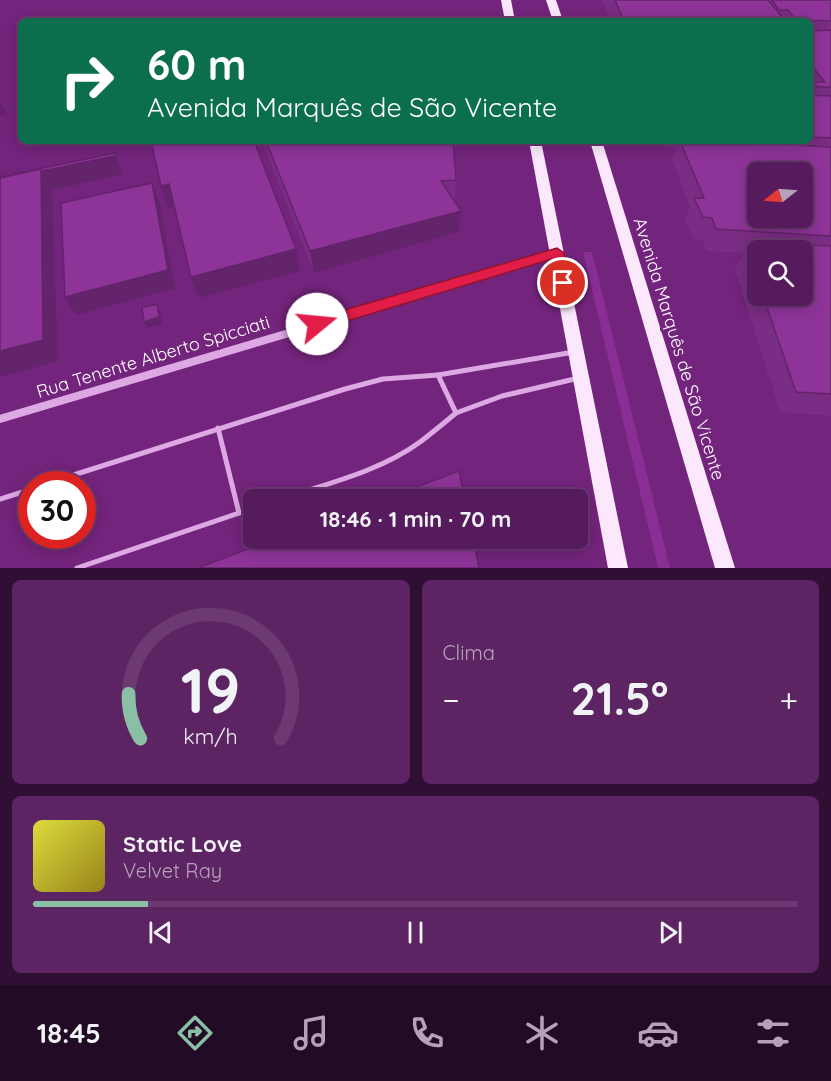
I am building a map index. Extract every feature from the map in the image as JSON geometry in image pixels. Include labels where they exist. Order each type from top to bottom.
[{"type":"main road","points":[[506,0],[509,18]]},
{"type":"main road","points":[[551,0],[557,18]]},
{"type":"main road","points":[[536,144],[618,568]]},
{"type":"main road","name":"Avenida Marquês de São Vicente","points":[[597,144],[725,568]]},
{"type":"street","name":"Rua Tenente Alberto Spicciati","points":[[0,419],[557,253]]},
{"type":"lane","points":[[85,471],[218,428],[373,382],[438,375],[575,351]]},
{"type":"lane","points":[[438,375],[456,413]]},
{"type":"lane","points":[[310,489],[393,458],[419,443],[456,413],[484,400],[515,390],[581,378]]},
{"type":"lane","points":[[218,428],[239,513]]},
{"type":"lane","points":[[0,499],[18,493]]},
{"type":"lane","points":[[77,568],[243,512]]},
{"type":"shaded area","points":[[583,252],[592,252],[670,568],[658,568]]},
{"type":"building","points":[[615,0],[768,0],[783,18],[623,18]]},
{"type":"building","points":[[772,0],[831,0],[831,21],[794,18],[788,10],[779,10]]},
{"type":"building","points":[[831,30],[831,87],[817,87],[813,82],[825,82],[813,68],[813,31]]},
{"type":"building","points":[[813,95],[831,96],[831,138],[813,137]]},
{"type":"building","points":[[152,144],[255,144],[296,249],[191,277],[169,184],[161,186]]},
{"type":"building","points":[[267,144],[453,144],[456,180],[441,181],[461,211],[310,251]]},
{"type":"building","points":[[681,144],[776,144],[831,147],[831,236],[716,229],[712,218],[703,217],[694,198],[704,198]]},
{"type":"building","points":[[115,153],[115,156],[0,178],[0,177]]},
{"type":"building","points":[[41,169],[43,340],[0,351],[0,178]]},
{"type":"building","points":[[152,183],[168,270],[65,297],[61,203]]},
{"type":"building","points":[[813,245],[831,246],[831,394],[796,392],[766,306],[813,306]]},
{"type":"building","points":[[157,304],[159,317],[144,322],[142,308]]},
{"type":"building","points":[[459,471],[463,489],[411,489]]},
{"type":"building","points":[[248,549],[475,549],[479,568],[198,568]]},
{"type":"route","points":[[317,324],[557,253],[563,283]]}]
